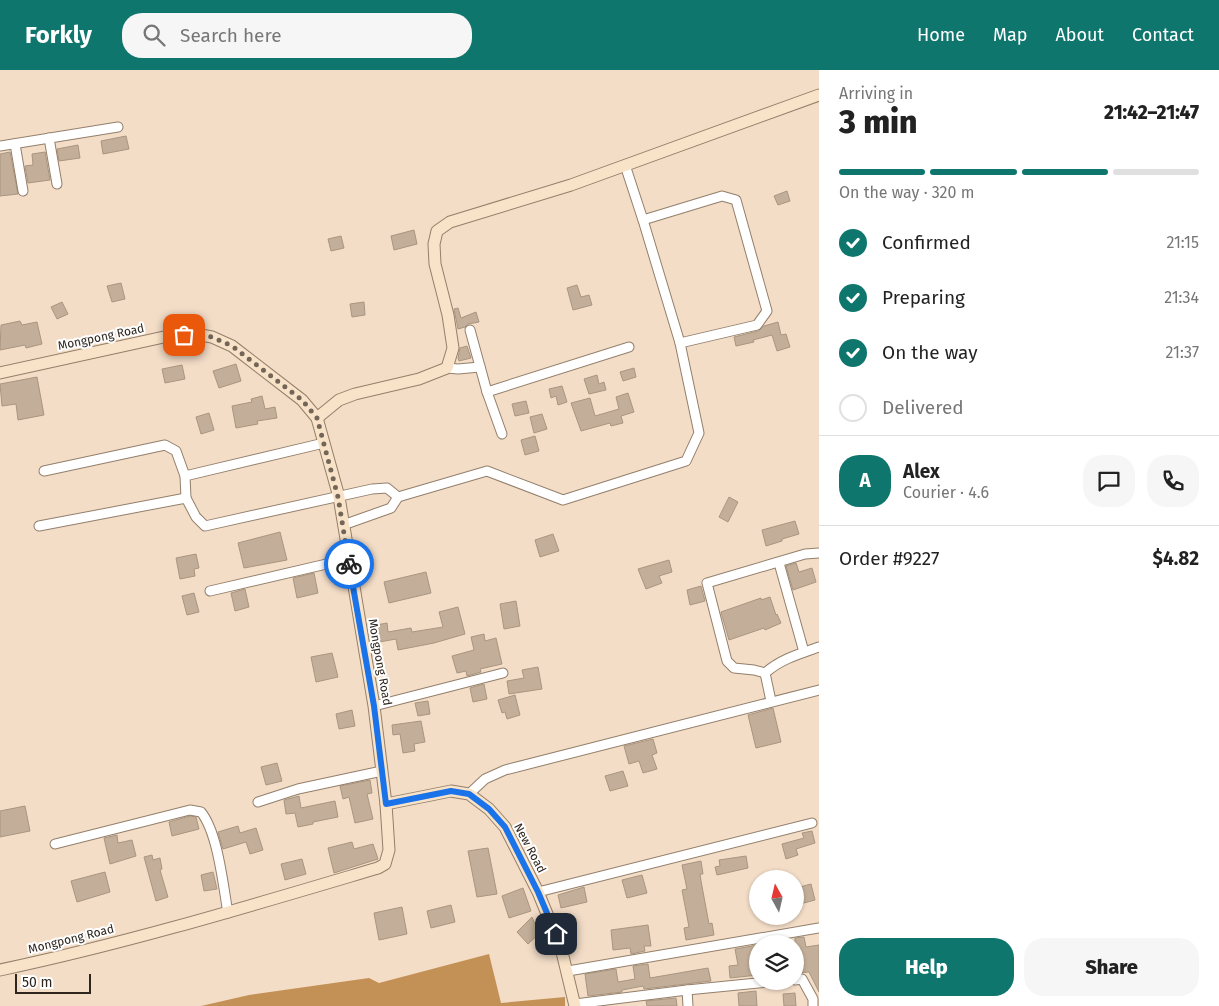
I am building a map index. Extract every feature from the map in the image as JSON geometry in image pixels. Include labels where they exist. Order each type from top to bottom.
[{"type":"main road","points":[[317,418],[340,400],[355,394],[418,379],[447,368],[453,348],[448,315],[435,264],[434,244],[437,231],[450,222],[571,185],[819,95]]},
{"type":"main road","name":"Mongpong Road","points":[[0,373],[173,335],[195,334],[212,337],[232,346],[302,400],[317,418],[338,497],[374,706],[386,804],[389,850],[385,864],[378,868],[228,913],[52,959],[0,970]]},
{"type":"main road","points":[[386,804],[451,791],[469,794]]},
{"type":"main road","name":"New Road","points":[[469,794],[489,809],[505,827],[538,892],[562,948],[575,1005]]},
{"type":"street","points":[[0,146],[118,127]]},
{"type":"street","points":[[49,138],[57,184]]},
{"type":"street","points":[[15,144],[23,191]]},
{"type":"street","points":[[343,525],[391,508],[398,497],[486,471],[563,500],[686,461],[699,433],[680,343],[644,220],[625,165]]},
{"type":"street","points":[[644,220],[722,196],[736,200],[767,311],[757,325],[680,343]]},
{"type":"street","points":[[470,330],[487,392],[502,434]]},
{"type":"street","points":[[487,392],[628,347]]},
{"type":"street","points":[[447,368],[458,369],[480,366]]},
{"type":"street","points":[[186,476],[324,444]]},
{"type":"street","points":[[44,471],[165,445],[176,451],[186,476],[186,498],[196,517],[205,526],[372,489],[388,488],[398,497]]},
{"type":"street","points":[[39,526],[186,498]]},
{"type":"street","points":[[765,673],[734,668],[727,662],[707,584],[805,554],[819,553]]},
{"type":"street","points":[[210,591],[348,559]]},
{"type":"street","points":[[779,563],[804,652]]},
{"type":"street","points":[[765,673],[775,664],[787,658],[819,647]]},
{"type":"street","points":[[374,706],[503,673]]},
{"type":"street","points":[[765,673],[771,701]]},
{"type":"street","points":[[469,794],[485,778],[504,770],[819,690]]},
{"type":"street","points":[[258,802],[298,789],[382,771]]},
{"type":"street","points":[[55,844],[190,810],[201,812],[210,827],[228,913]]},
{"type":"street","points":[[538,892],[812,823]]},
{"type":"street","points":[[568,971],[819,928]]},
{"type":"street","points":[[804,983],[813,999],[813,1006]]},
{"type":"street","points":[[575,1005],[749,984]]},
{"type":"street","points":[[687,990],[688,1006]]},
{"type":"shaded area","points":[[489,954],[501,1003],[565,997],[565,1006],[201,1006],[249,995],[369,978],[379,983]]},
{"type":"building","points":[[126,136],[129,149],[103,154],[101,141]]},
{"type":"building","points":[[78,145],[80,158],[59,161],[57,149]]},
{"type":"building","points":[[10,152],[18,194],[0,196],[0,154]]},
{"type":"building","points":[[45,152],[50,180],[28,183],[25,166],[33,165],[32,154]]},
{"type":"building","points":[[787,191],[790,201],[778,205],[774,196]]},
{"type":"building","points":[[414,230],[417,244],[394,250],[391,236]]},
{"type":"building","points":[[341,236],[344,248],[331,251],[328,239]]},
{"type":"building","points":[[121,283],[125,299],[112,302],[107,286]]},
{"type":"building","points":[[577,285],[581,297],[589,295],[592,305],[573,310],[567,288]]},
{"type":"building","points":[[62,302],[68,314],[57,319],[51,307]]},
{"type":"building","points":[[364,302],[365,315],[352,317],[350,304]]},
{"type":"building","points":[[458,308],[461,318],[476,312],[479,322],[468,324],[458,329],[454,309]]},
{"type":"building","points":[[20,321],[22,325],[37,322],[42,344],[26,348],[25,345],[0,350],[1,325]]},
{"type":"building","points":[[778,322],[781,335],[786,334],[790,347],[777,351],[772,335],[736,346],[734,337],[758,331],[764,326]]},
{"type":"building","points":[[467,346],[471,358],[459,361],[460,348]]},
{"type":"building","points":[[236,364],[241,381],[219,388],[213,371]]},
{"type":"building","points":[[182,365],[185,379],[165,383],[162,369]]},
{"type":"building","points":[[634,368],[636,377],[623,381],[620,372]]},
{"type":"building","points":[[597,375],[599,384],[604,382],[606,390],[589,394],[584,379]]},
{"type":"building","points":[[37,377],[44,415],[18,420],[16,404],[2,406],[0,384]]},
{"type":"building","points":[[562,386],[567,402],[558,405],[556,396],[551,398],[549,389]]},
{"type":"building","points":[[628,393],[634,412],[621,416],[623,423],[611,426],[610,423],[581,431],[571,403],[590,398],[595,416],[619,409],[616,397]]},
{"type":"building","points":[[262,396],[265,409],[275,407],[277,418],[257,421],[258,424],[236,428],[232,406],[252,402],[251,399]]},
{"type":"building","points":[[526,401],[529,413],[515,416],[512,404]]},
{"type":"building","points":[[209,413],[214,430],[201,434],[196,417]]},
{"type":"building","points":[[542,414],[547,429],[534,433],[530,417]]},
{"type":"building","points":[[535,436],[539,451],[525,455],[521,440]]},
{"type":"building","points":[[729,497],[738,502],[728,522],[719,517]]},
{"type":"building","points":[[795,521],[799,534],[766,546],[762,530]]},
{"type":"building","points":[[280,532],[287,560],[244,568],[238,543]]},
{"type":"building","points":[[553,534],[559,551],[540,557],[535,540]]},
{"type":"building","points":[[196,554],[199,568],[194,569],[195,576],[180,579],[176,558]]},
{"type":"building","points":[[669,560],[672,572],[659,576],[662,583],[646,589],[638,569]]},
{"type":"building","points":[[796,563],[799,572],[812,568],[816,582],[793,590],[786,566]]},
{"type":"building","points":[[426,572],[431,593],[389,603],[384,582]]},
{"type":"building","points":[[314,573],[318,593],[297,598],[293,578]]},
{"type":"building","points":[[701,586],[705,601],[690,605],[687,590]]},
{"type":"building","points":[[245,589],[249,607],[235,611],[231,593]]},
{"type":"building","points":[[194,593],[199,612],[187,615],[182,596]]},
{"type":"building","points":[[770,597],[781,623],[765,630],[764,628],[729,640],[721,612],[761,598],[761,600]]},
{"type":"building","points":[[516,601],[520,626],[504,629],[500,604]]},
{"type":"building","points":[[458,607],[465,634],[434,643],[398,650],[396,639],[374,643],[371,626],[387,623],[388,632],[411,628],[412,632],[443,627],[439,612]]},
{"type":"building","points":[[484,634],[485,641],[496,638],[502,664],[480,669],[481,672],[467,676],[466,671],[457,673],[452,656],[474,650],[471,637]]},
{"type":"building","points":[[332,653],[338,677],[316,682],[311,657]]},
{"type":"building","points":[[538,667],[542,689],[509,694],[507,681],[524,678],[522,670]]},
{"type":"building","points":[[484,684],[487,699],[473,702],[470,688]]},
{"type":"building","points":[[515,695],[520,715],[507,719],[505,712],[502,713],[498,700]]},
{"type":"building","points":[[428,701],[430,714],[418,716],[415,703]]},
{"type":"building","points":[[773,708],[781,742],[756,748],[748,715]]},
{"type":"building","points":[[352,710],[355,726],[339,729],[336,714]]},
{"type":"building","points":[[421,721],[425,742],[414,744],[415,751],[403,753],[400,734],[393,735],[392,725]]},
{"type":"building","points":[[653,739],[657,753],[652,755],[657,769],[643,773],[639,761],[629,764],[624,746]]},
{"type":"building","points":[[277,763],[282,781],[266,785],[261,767]]},
{"type":"building","points":[[623,771],[628,786],[610,791],[605,776]]},
{"type":"building","points":[[370,780],[372,793],[367,794],[373,819],[355,823],[349,797],[343,799],[340,786]]},
{"type":"building","points":[[299,796],[301,808],[335,801],[338,817],[298,827],[295,813],[286,814],[284,800]]},
{"type":"building","points":[[25,806],[30,831],[0,837],[0,811]]},
{"type":"building","points":[[190,816],[196,817],[199,829],[172,836],[169,822]]},
{"type":"building","points":[[238,826],[240,833],[256,828],[263,850],[250,854],[246,842],[223,849],[218,832]]},
{"type":"building","points":[[812,831],[815,843],[796,849],[798,855],[786,859],[782,844],[804,838],[802,833]]},
{"type":"building","points":[[117,835],[118,843],[132,840],[136,856],[110,864],[104,838]]},
{"type":"building","points":[[352,842],[354,849],[373,844],[378,859],[334,873],[328,848]]},
{"type":"building","points":[[488,848],[497,894],[477,897],[468,851]]},
{"type":"building","points":[[152,855],[153,860],[160,858],[162,869],[160,870],[168,897],[156,901],[144,857]]},
{"type":"building","points":[[746,856],[748,868],[717,875],[715,867],[720,866],[719,860]]},
{"type":"building","points":[[302,859],[306,874],[285,880],[281,864]]},
{"type":"building","points":[[701,861],[703,874],[700,874],[701,881],[709,924],[712,923],[714,935],[686,940],[684,928],[689,927],[682,890],[687,889],[682,865]]},
{"type":"building","points":[[105,872],[110,892],[77,902],[71,881]]},
{"type":"building","points":[[213,872],[217,889],[204,891],[201,875]]},
{"type":"building","points":[[642,875],[647,893],[627,898],[622,880]]},
{"type":"building","points":[[811,884],[815,900],[804,903],[804,886]]},
{"type":"building","points":[[584,887],[587,902],[561,908],[558,895]]},
{"type":"building","points":[[523,888],[531,911],[509,918],[502,896]]},
{"type":"building","points":[[451,905],[455,922],[431,928],[427,911]]},
{"type":"building","points":[[402,907],[407,934],[379,940],[374,913]]},
{"type":"building","points":[[532,917],[535,924],[542,931],[528,944],[517,932]]},
{"type":"building","points":[[648,925],[651,946],[644,946],[645,951],[631,954],[630,948],[613,950],[611,930]]},
{"type":"building","points":[[804,937],[806,947],[819,945],[819,992],[809,972],[804,972]]},
{"type":"building","points":[[749,947],[749,976],[730,978],[729,966],[738,965],[735,949]]},
{"type":"building","points":[[648,964],[650,978],[708,968],[711,981],[644,989],[643,986],[622,990],[622,992],[588,996],[585,974],[616,969],[618,982],[635,979],[633,966]]},
{"type":"building","points":[[756,991],[757,1006],[739,1006],[738,993]]},
{"type":"building","points":[[795,993],[796,1006],[784,1006],[783,994]]},
{"type":"building","points":[[676,998],[677,1006],[647,1006],[646,1001]]},
{"type":"way so far","points":[[184,335],[195,334],[212,337],[232,346],[302,400],[317,418],[338,497],[349,564]]},
{"type":"route","points":[[349,564],[374,706],[386,804],[451,791],[469,794],[489,809],[505,827],[538,892],[556,934]]}]
